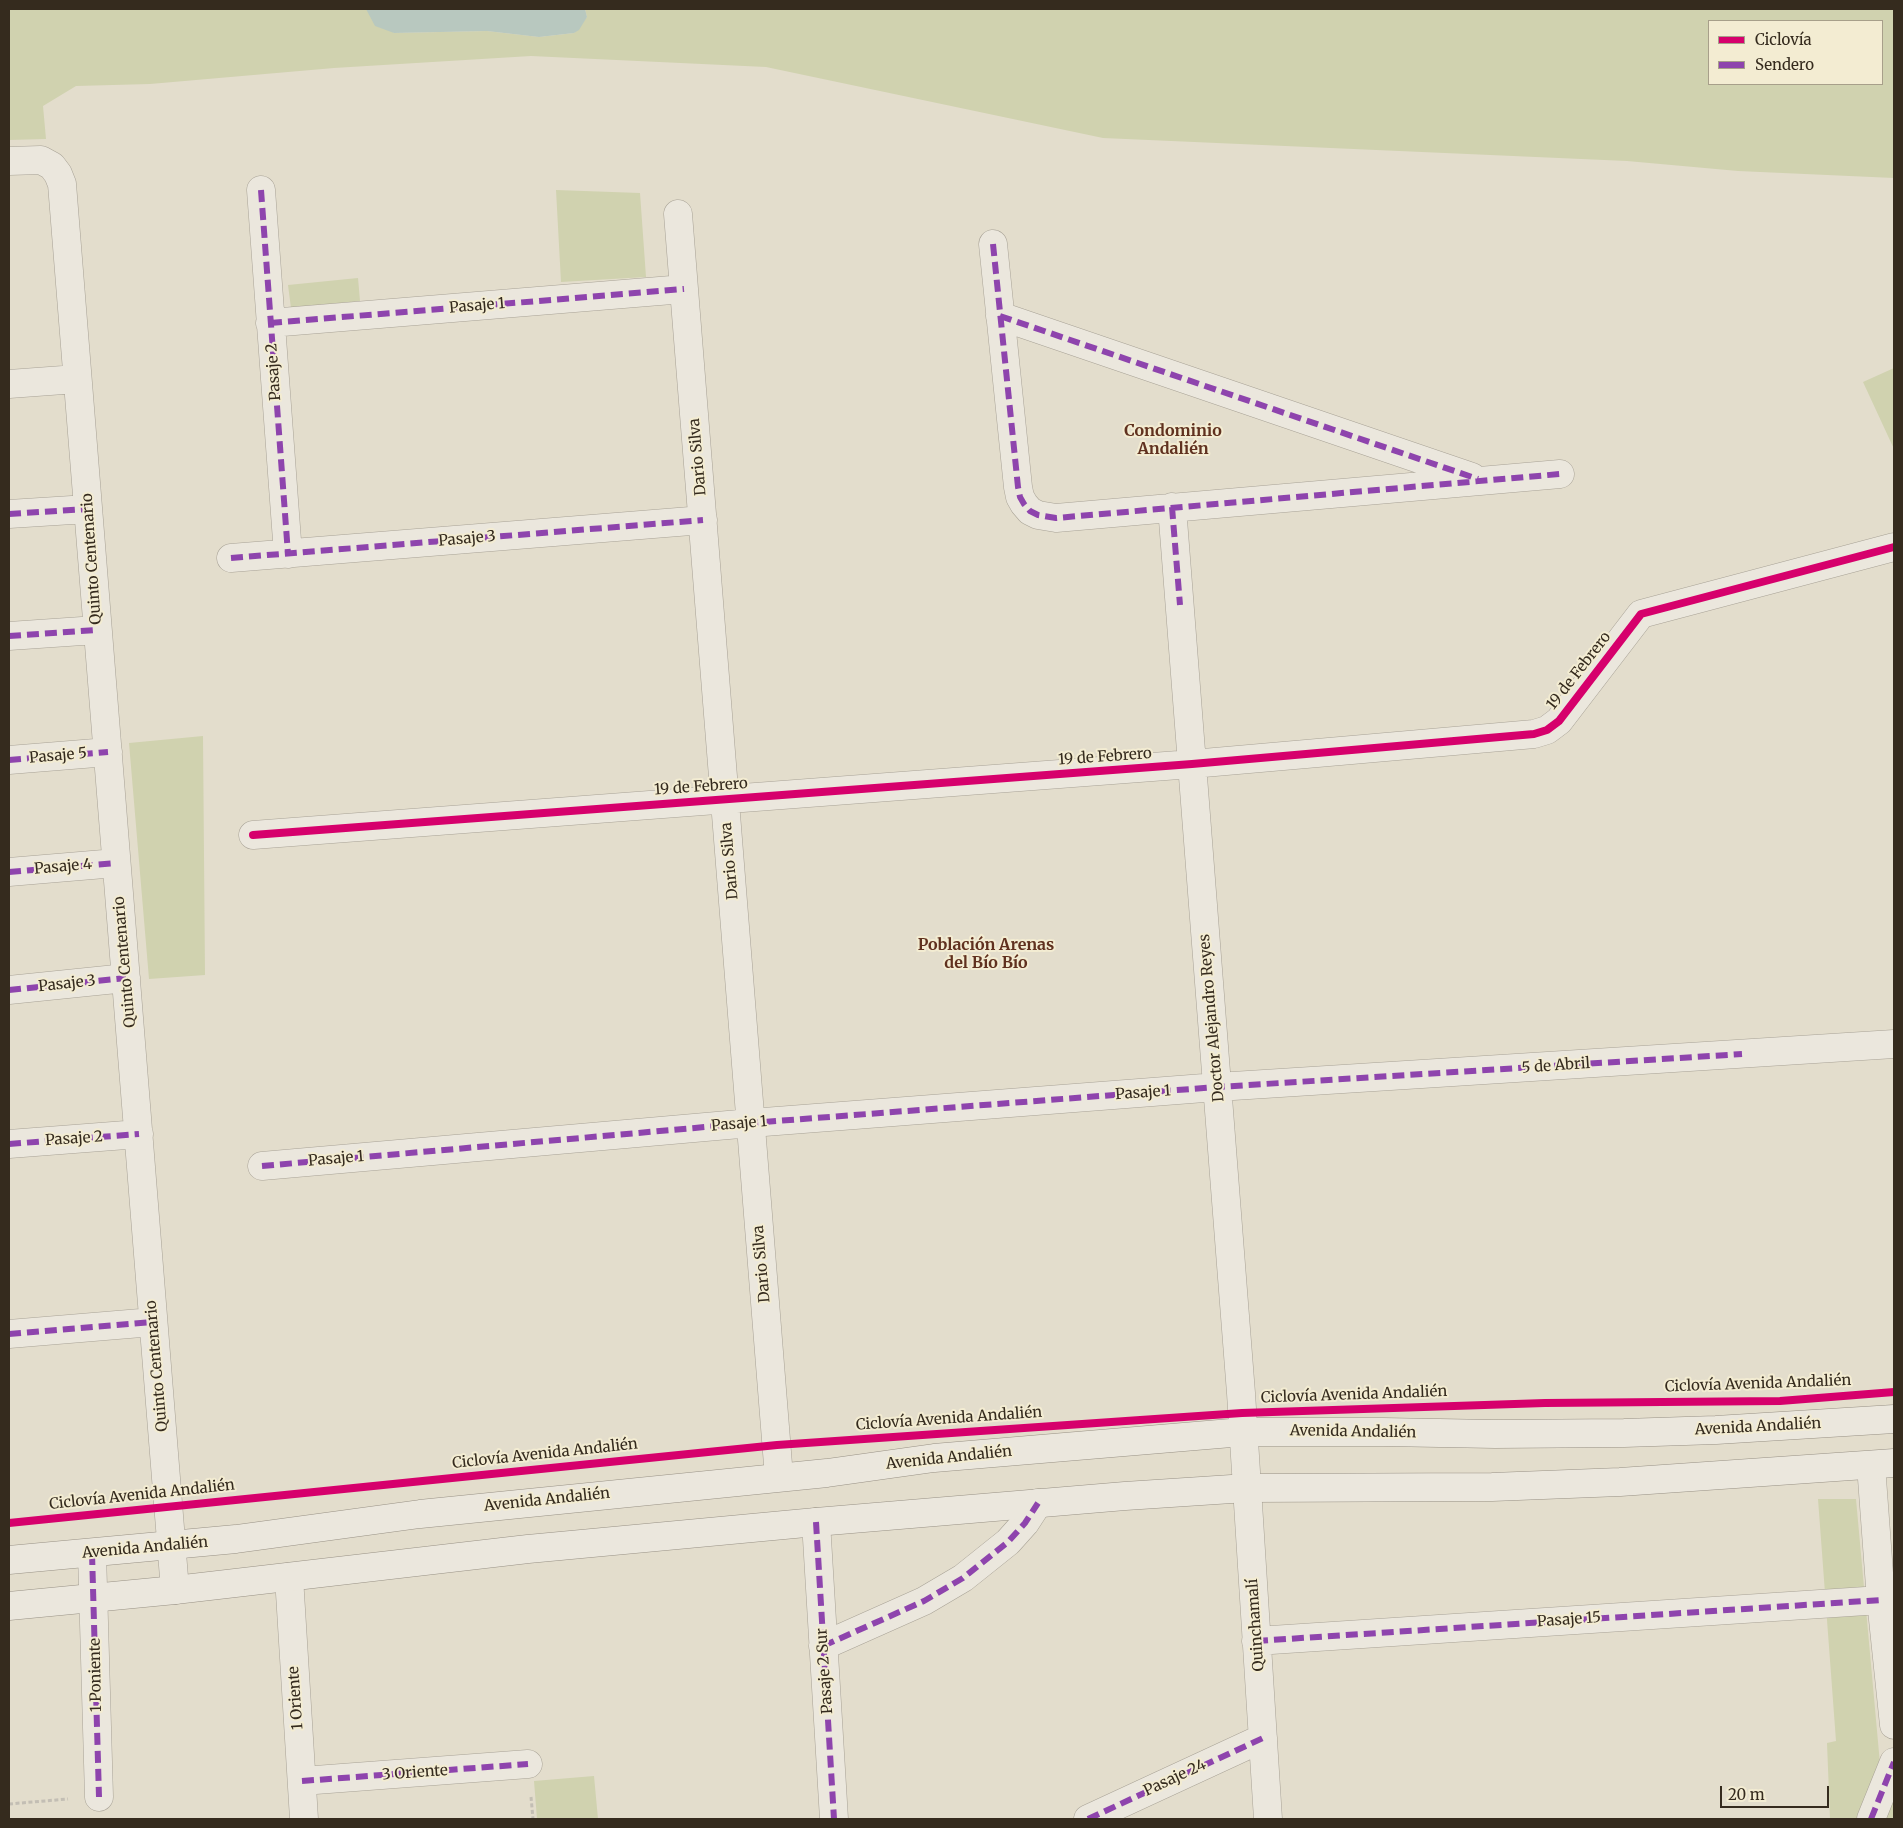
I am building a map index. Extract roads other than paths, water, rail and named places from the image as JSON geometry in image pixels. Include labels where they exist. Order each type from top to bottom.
[{"type":"street","name":"Quinto Centenario","points":[[9,161],[41,160],[52,166],[62,184],[175,1590]]},
{"type":"street","name":"Pasaje 2","points":[[261,190],[288,554]]},
{"type":"street","name":"Dario Silva","points":[[678,214],[779,1477]]},
{"type":"street","points":[[993,244],[1018,488],[1020,497],[1030,511],[1047,518],[1560,474]]},
{"type":"street","name":"Pasaje 1","points":[[270,323],[684,289]]},
{"type":"street","points":[[1000,316],[1482,481]]},
{"type":"street","points":[[9,384],[77,379]]},
{"type":"street","name":"Doctor Alejandro Reyes","points":[[1172,507],[1244,1432]]},
{"type":"street","points":[[9,514],[88,509]]},
{"type":"street","name":"Pasaje 3","points":[[231,558],[703,520]]},
{"type":"street","name":"19 de Febrero","points":[[253,834],[1192,764],[1534,734],[1547,730],[1559,721],[1641,614],[1894,547]]},
{"type":"street","points":[[9,636],[98,630]]},
{"type":"street","name":"Pasaje 5","points":[[9,760],[108,752]]},
{"type":"street","name":"Pasaje 4","points":[[9,872],[116,863]]},
{"type":"street","name":"Pasaje 3","points":[[9,990],[126,978]]},
{"type":"street","name":"5 de Abril","points":[[1217,1087],[1894,1044]]},
{"type":"street","name":"Pasaje 1","points":[[262,1166],[750,1123],[1217,1087]]},
{"type":"street","name":"Pasaje 2","points":[[9,1144],[139,1134]]},
{"type":"street","points":[[9,1334],[154,1322]]},
{"type":"street","name":"Avenida Andalién","points":[[9,1560],[172,1546],[281,1534],[474,1508],[827,1473],[934,1458],[1244,1432],[1624,1433],[1716,1430],[1894,1419]]},
{"type":"street","name":"Quinchamalí","points":[[1244,1432],[1268,1819]]},
{"type":"street","points":[[9,1606],[175,1590],[528,1549],[1038,1503],[1247,1488],[1492,1487],[1620,1482],[1882,1464],[1882,1600],[1894,1725]]},
{"type":"street","points":[[823,1646],[924,1601],[963,1578],[1008,1542],[1025,1523],[1038,1503]]},
{"type":"street","name":"Pasaje 2 Sur","points":[[816,1522],[834,1819]]},
{"type":"street","name":"1 Poniente","points":[[92,1553],[99,1797]]},
{"type":"street","name":"1 Oriente","points":[[289,1577],[304,1819]]},
{"type":"street","name":"Pasaje 15","points":[[1256,1640],[1882,1600]]},
{"type":"street","name":"Pasaje 24","points":[[1088,1819],[1263,1738]]},
{"type":"street","points":[[1871,1819],[1894,1762]]},
{"type":"street","name":"3 Oriente","points":[[302,1780],[528,1764]]},
{"type":"district","name":"Condominio Andalién","points":[[1173,440]]},
{"type":"district","name":"Población Arenas del Bío Bío","points":[[986,954]]}]
